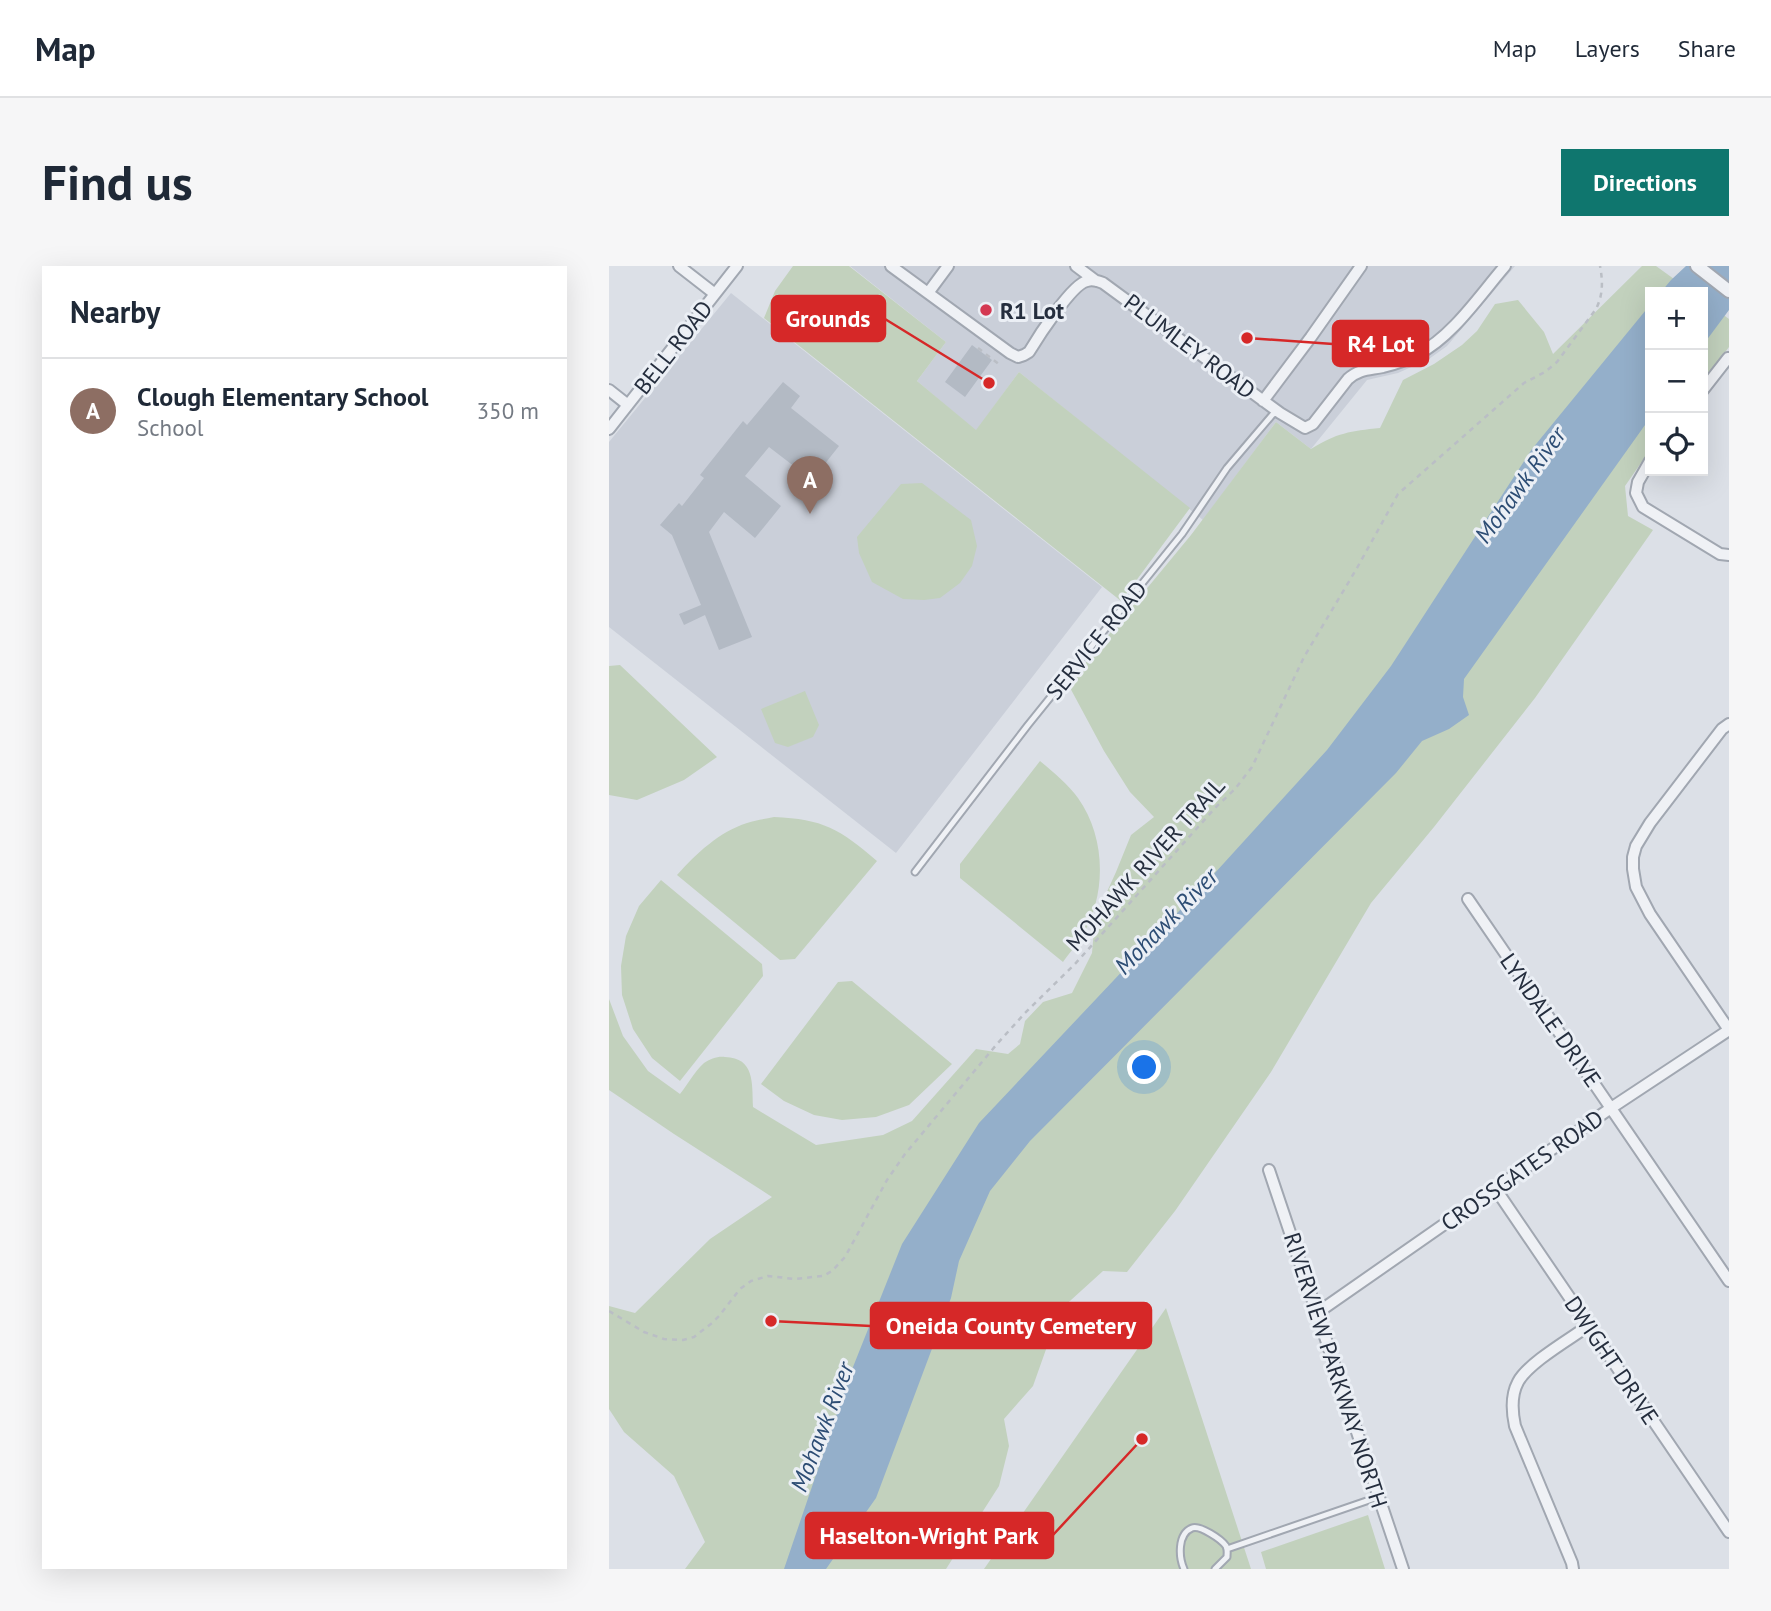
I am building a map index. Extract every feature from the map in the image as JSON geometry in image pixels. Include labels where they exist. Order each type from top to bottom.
[{"type":"street","points":[[679,266],[715,295]]},
{"type":"street","name":"BELL ROAD","points":[[609,429],[737,266]]},
{"type":"street","points":[[891,266],[1018,357],[1029,352],[1075,289],[1085,281],[1096,281]]},
{"type":"street","points":[[928,293],[948,266]]},
{"type":"street","name":"PLUMLEY ROAD","points":[[1076,266],[1096,281],[1112,288],[1300,427],[1313,424],[1355,373],[1405,360],[1440,340],[1505,266]]},
{"type":"street","name":"PLUMLEY ROAD","points":[[1263,401],[1361,266]]},
{"type":"street","points":[[1697,266],[1729,291]]},
{"type":"street","points":[[1708,384],[1729,359]]},
{"type":"street","points":[[609,390],[628,405]]},
{"type":"street","points":[[1645,470],[1638,482],[1636,493],[1643,507],[1720,554],[1729,555]]},
{"type":"street","points":[[1729,724],[1722,729],[1650,823],[1636,846],[1633,869],[1636,887],[1650,914],[1729,1030]]},
{"type":"street","name":"LYNDALE DRIVE","points":[[1468,899],[1729,1281]]},
{"type":"street","name":"CROSSGATES ROAD","points":[[1318,1313],[1611,1108],[1729,1030]]},
{"type":"street","name":"RIVERVIEW PARKWAY NORTH","points":[[1269,1170],[1403,1569]]},
{"type":"street","name":"DWIGHT DRIVE","points":[[1495,1188],[1729,1532]]},
{"type":"street","points":[[1573,1569],[1515,1426],[1513,1394],[1518,1380],[1532,1366],[1588,1326]]},
{"type":"lane","name":"SERVICE ROAD","points":[[915,872],[1028,725],[1182,534],[1235,457],[1273,414],[1280,413]]},
{"type":"lane","points":[[1227,1549],[1378,1497]]},
{"type":"lane","points":[[1184,1569],[1180,1555],[1182,1540],[1193,1528],[1202,1528],[1227,1549],[1227,1557],[1215,1569]]},
{"type":"path","name":"MOHAWK RIVER TRAIL","points":[[609,1311],[645,1332],[664,1339],[683,1340],[694,1337],[712,1323],[740,1289],[751,1281],[768,1276],[795,1279],[823,1276],[845,1257],[887,1180],[914,1143],[1004,1036],[1075,964],[1252,767],[1304,657],[1398,494],[1524,383],[1557,362],[1601,300],[1603,286],[1600,266]]},
{"type":"path","points":[[978,348],[1000,365]]},
{"type":"shaded area","points":[[850,266],[1515,266],[1447,346],[1429,359],[1398,373],[1367,380],[1311,449],[1276,422],[1203,520],[1019,372],[976,431],[917,381],[946,342]]},
{"type":"shaded area","points":[[731,293],[1102,587],[896,853],[609,627],[609,442]]},
{"type":"green space","points":[[793,266],[849,266],[946,342],[917,381],[976,430],[1019,372],[1190,508],[1121,601],[764,318],[775,291]]},
{"type":"green space","points":[[1642,266],[1656,266],[1685,287],[1645,287],[1645,457],[1625,486],[1628,516],[1653,530],[1535,698],[1371,903],[1271,1072],[1175,1211],[1127,1272],[1103,1271],[1060,1310],[1033,1386],[1004,1419],[1009,1446],[999,1486],[946,1569],[685,1569],[705,1542],[674,1476],[624,1432],[609,1409],[609,1306],[635,1313],[710,1239],[772,1197],[609,1090],[609,999],[623,1036],[648,1071],[680,1094],[704,1063],[720,1057],[735,1058],[747,1067],[750,1073],[753,1107],[816,1145],[883,1135],[912,1121],[976,1049],[1008,1054],[1020,1044],[1025,1021],[1043,1002],[1072,993],[1092,953],[1095,918],[1131,835],[1154,817],[1130,792],[1104,751],[1068,684],[1191,535],[1276,422],[1311,449],[1344,434],[1380,428],[1403,380],[1462,345],[1477,331],[1495,304],[1518,300],[1544,332],[1553,354]]},
{"type":"green space","points":[[1708,304],[1729,319],[1729,347],[1708,374]]},
{"type":"green space","points":[[922,483],[971,520],[977,546],[972,566],[960,583],[940,598],[903,599],[872,582],[859,553],[857,537],[901,484]]},
{"type":"green space","points":[[620,665],[717,757],[684,780],[637,800],[609,795],[609,666]]},
{"type":"green space","points":[[805,691],[819,725],[813,737],[788,747],[775,743],[761,709]]},
{"type":"green space","points":[[1040,761],[1078,798],[1094,830],[1098,848],[1100,866],[1096,903],[1082,936],[1063,962],[960,878],[960,864]]},
{"type":"green space","points":[[774,817],[806,820],[830,828],[877,861],[795,959],[780,960],[677,875],[701,851],[727,832],[747,823]]},
{"type":"green space","points":[[661,880],[762,964],[763,976],[680,1081],[652,1058],[633,1029],[622,995],[621,966],[626,936],[639,906]]},
{"type":"green space","points":[[852,981],[952,1064],[909,1105],[876,1117],[842,1120],[814,1115],[784,1101],[761,1084],[838,982]]},
{"type":"green space","points":[[1166,1308],[1251,1569],[984,1569]]},
{"type":"green space","points":[[1368,1515],[1385,1569],[1266,1569],[1261,1552]]},
{"type":"water","points":[[1686,266],[1729,266],[1729,310],[1708,338],[1708,287],[1665,287]]},
{"type":"water","name":"Mohawk River","points":[[1645,311],[1645,425],[1464,679],[1463,697],[1469,715],[1449,729],[1422,741],[1396,773],[1030,1141],[990,1191],[959,1261],[951,1298],[876,1498],[826,1569],[784,1569],[851,1372],[902,1244],[979,1123],[1327,750],[1391,666],[1532,449]]},
{"type":"building","points":[[972,345],[992,360],[965,397],[945,382]]},
{"type":"building","points":[[783,382],[800,396],[791,408],[839,446],[812,480],[769,447],[745,476],[781,506],[755,538],[724,512],[709,532],[752,637],[719,650],[705,615],[684,625],[679,614],[701,605],[672,535],[660,525],[679,503],[682,506],[704,478],[700,475],[743,421],[747,425]]},
{"type":"place","name":"R1 Lot","points":[[986,310]]},
{"type":"place","name":"R4 Lot","points":[[1247,338]]},
{"type":"place","name":"Grounds","points":[[989,383]]},
{"type":"place","name":"Clough Elementary School","points":[[810,514]]},
{"type":"place","name":"Oneida County Cemetery","points":[[771,1321]]},
{"type":"place","name":"Haselton-Wright Park","points":[[1142,1439]]}]
